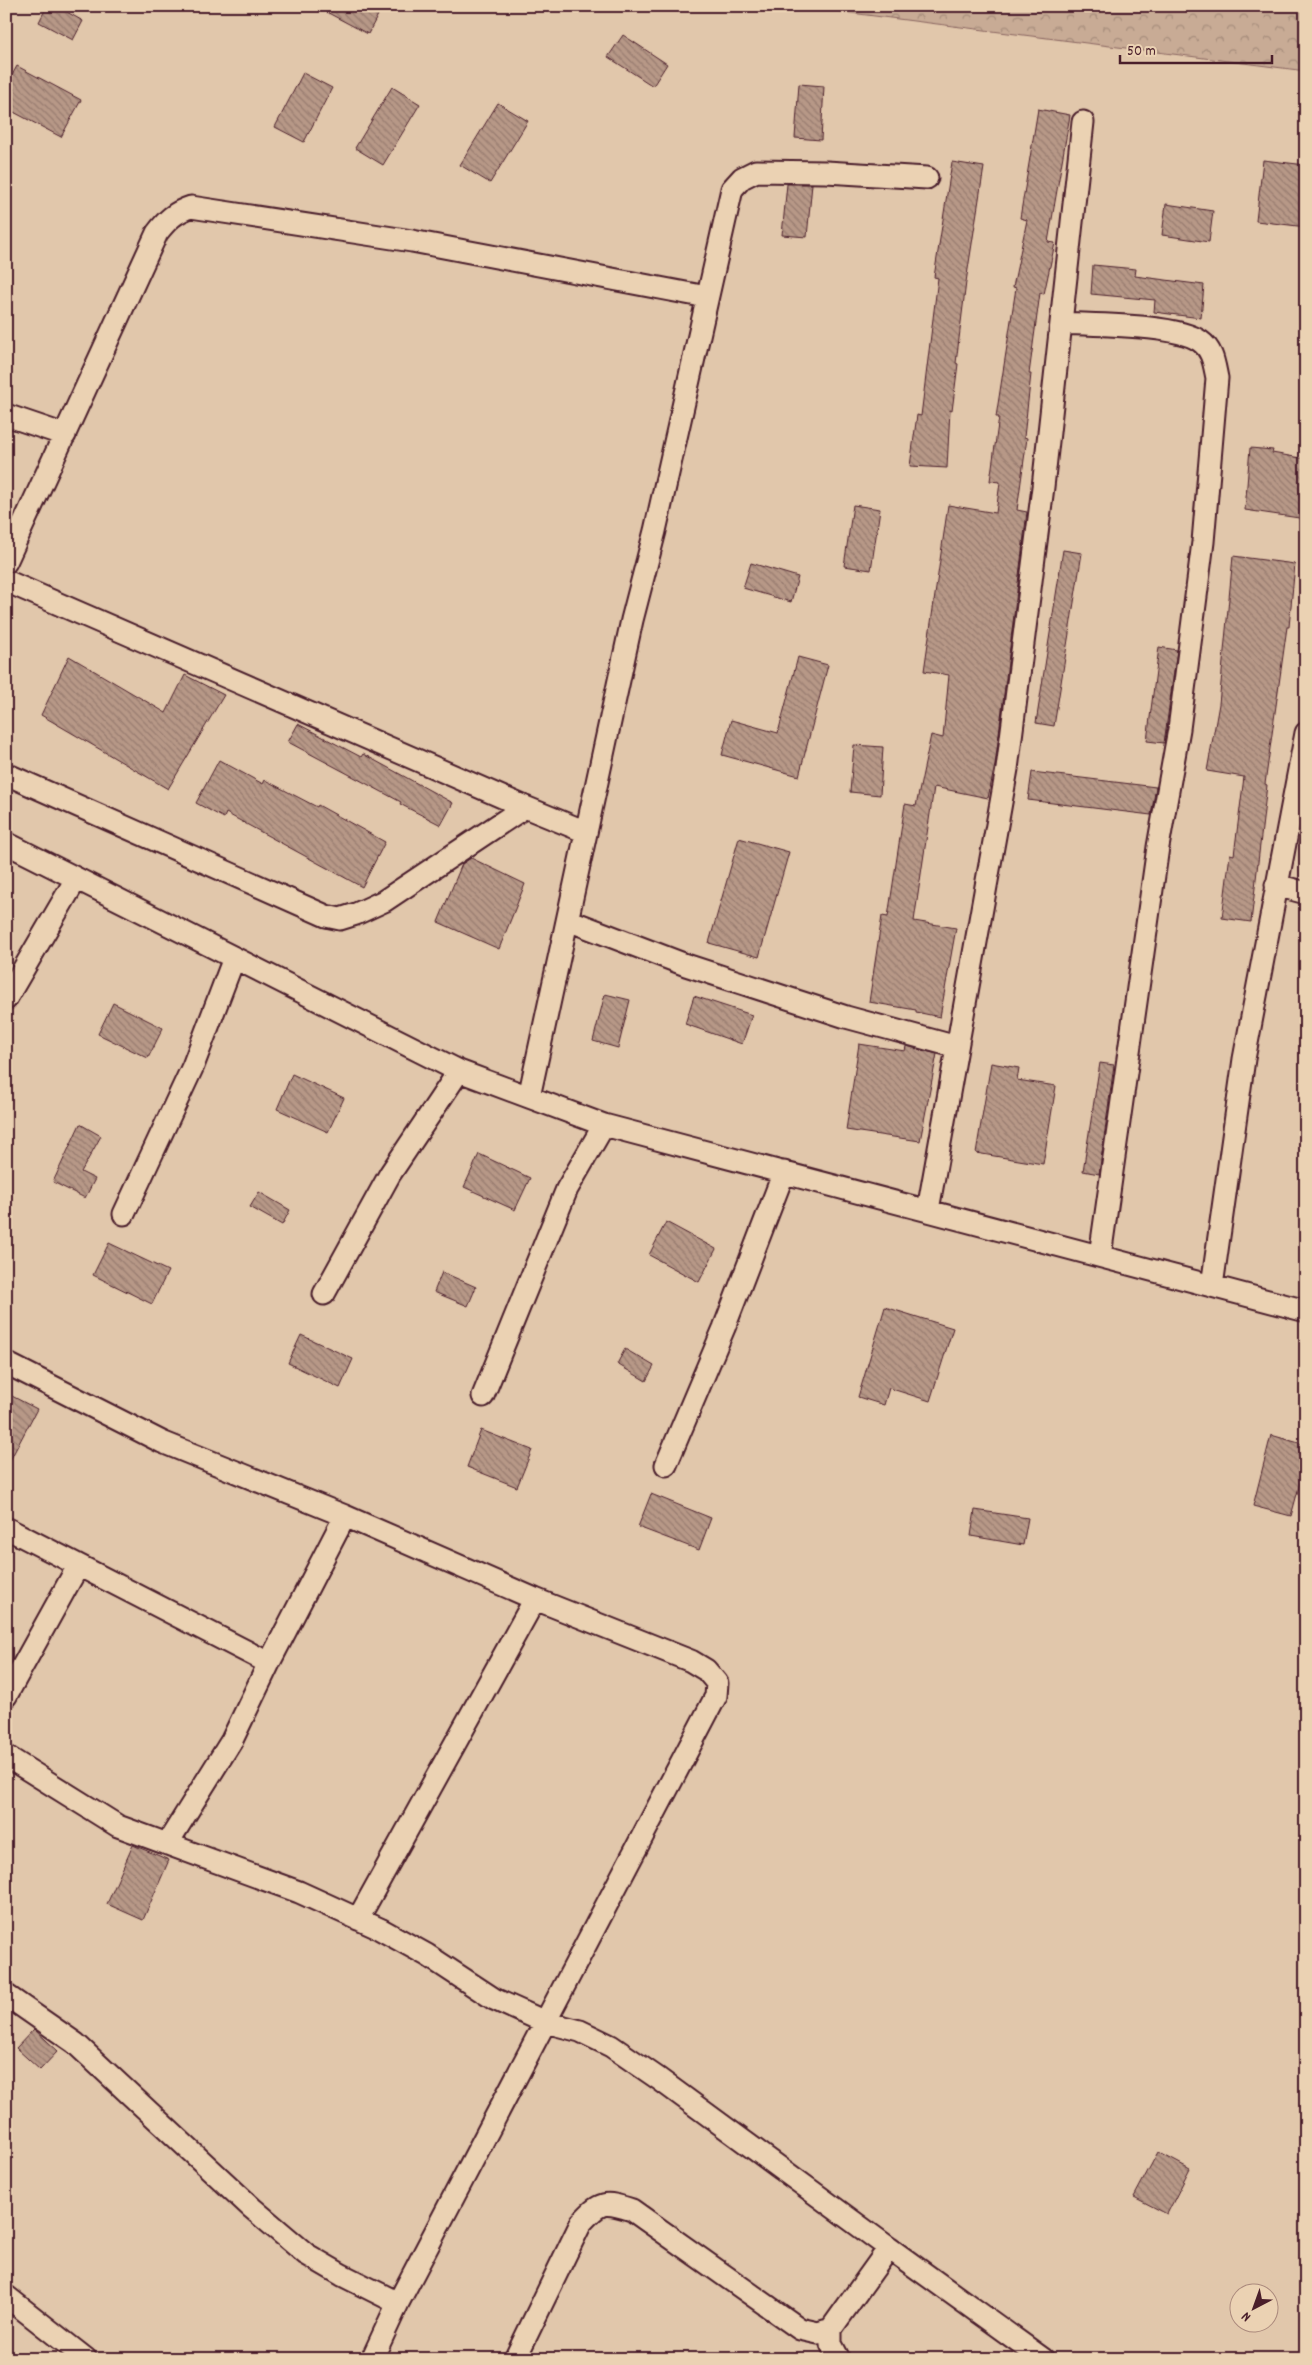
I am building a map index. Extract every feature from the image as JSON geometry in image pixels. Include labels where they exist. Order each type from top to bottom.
[{"type":"street","points":[[928,1210],[1007,769],[1043,487],[1083,122]]},
{"type":"street","points":[[530,1097],[632,620],[655,531],[732,189],[742,178],[756,171],[826,172],[927,178]]},
{"type":"street","points":[[6,562],[157,233],[167,220],[178,211],[191,207],[412,241],[707,297]]},
{"type":"street","points":[[1061,323],[1178,331],[1201,342],[1213,356],[1217,378],[1203,542],[1179,729],[1158,847],[1100,1256]]},
{"type":"street","points":[[6,415],[64,435]]},
{"type":"street","points":[[6,581],[525,808],[586,832]]},
{"type":"street","points":[[1212,1286],[1244,1059],[1306,733]]},
{"type":"street","points":[[6,774],[326,916],[340,919],[384,901],[525,808]]},
{"type":"street","points":[[6,843],[459,1071],[604,1125],[1306,1311]]},
{"type":"street","points":[[6,999],[76,878]]},
{"type":"street","points":[[1276,885],[1306,893]]},
{"type":"street","points":[[568,920],[695,968],[846,1017],[957,1047]]},
{"type":"street","points":[[124,1214],[193,1066],[234,958]]},
{"type":"street","points":[[324,1294],[390,1174],[459,1071]]},
{"type":"street","points":[[483,1396],[567,1190],[604,1125]]},
{"type":"street","points":[[666,1465],[724,1328],[784,1172]]},
{"type":"street","points":[[6,1363],[162,1442],[345,1516],[535,1598],[691,1660],[706,1670],[717,1684],[716,1696],[398,2303],[372,2359]]},
{"type":"street","points":[[167,1844],[232,1740],[268,1663],[345,1516]]},
{"type":"street","points":[[6,1528],[268,1663]]},
{"type":"street","points":[[6,1696],[78,1566]]},
{"type":"street","points":[[358,1919],[535,1598]]},
{"type":"street","points":[[6,1756],[118,1826],[299,1892],[358,1919],[427,1955],[494,1999],[545,2022],[580,2032],[611,2046],[659,2079],[1042,2359]]},
{"type":"street","points":[[6,1995],[75,2043],[252,2208],[306,2254],[342,2275],[398,2303]]},
{"type":"street","points":[[515,2359],[581,2223],[595,2207],[610,2203],[632,2210],[800,2329],[818,2333],[831,2329]]},
{"type":"street","points":[[839,2359],[831,2344],[831,2329],[889,2248]]},
{"type":"street","points":[[6,2296],[86,2359]]},
{"type":"green space","points":[[796,6],[1306,6],[1306,71]]},
{"type":"building","points":[[47,6],[56,6],[83,21],[73,40],[39,22]]},
{"type":"building","points":[[315,6],[362,6],[378,15],[368,34]]},
{"type":"building","points":[[623,35],[667,64],[653,86],[608,57]]},
{"type":"building","points":[[17,66],[81,100],[61,137],[6,108],[6,86]]},
{"type":"building","points":[[303,73],[332,88],[304,142],[275,127]]},
{"type":"building","points":[[799,84],[824,86],[821,140],[795,138]]},
{"type":"building","points":[[392,87],[420,104],[383,165],[355,148]]},
{"type":"building","points":[[498,103],[528,121],[490,183],[460,165]]},
{"type":"building","points":[[1038,109],[1070,115],[1048,242],[1055,243],[1044,294],[1040,293],[1029,374],[1031,374],[1024,437],[1027,438],[1017,510],[1027,512],[995,765],[988,798],[934,787],[914,921],[956,928],[940,1017],[916,1012],[916,1010],[869,1002],[882,916],[888,917],[905,804],[916,806],[931,735],[943,738],[949,675],[924,671],[948,505],[996,513],[1000,482],[990,481],[999,417],[996,417],[1016,288],[1013,287],[1027,220],[1020,218]]},
{"type":"building","points":[[1263,160],[1306,165],[1306,227],[1256,221]]},
{"type":"building","points":[[952,162],[984,167],[966,282],[952,411],[950,410],[947,468],[910,466],[917,415],[921,416],[938,278],[934,277]]},
{"type":"building","points":[[787,184],[812,184],[807,237],[782,235]]},
{"type":"building","points":[[1166,204],[1213,211],[1209,242],[1162,235]]},
{"type":"building","points":[[1093,265],[1136,269],[1135,276],[1204,285],[1201,318],[1154,312],[1155,300],[1091,294]]},
{"type":"building","points":[[1250,448],[1273,450],[1272,453],[1306,459],[1306,519],[1245,510]]},
{"type":"building","points":[[853,505],[880,509],[871,570],[844,566]]},
{"type":"building","points":[[1063,550],[1082,553],[1054,726],[1036,723]]},
{"type":"building","points":[[1233,556],[1295,564],[1289,627],[1287,627],[1265,784],[1267,785],[1251,922],[1222,918],[1230,854],[1234,855],[1244,777],[1207,771],[1219,704]]},
{"type":"building","points":[[751,563],[798,577],[791,602],[743,588]]},
{"type":"building","points":[[1159,647],[1177,650],[1164,743],[1147,741]]},
{"type":"building","points":[[69,656],[166,713],[185,675],[224,695],[168,789],[41,715]]},
{"type":"building","points":[[798,657],[828,665],[799,776],[722,755],[731,720],[778,733]]},
{"type":"building","points":[[298,724],[361,757],[363,754],[453,803],[441,825],[288,742]]},
{"type":"building","points":[[854,745],[883,747],[880,795],[850,792]]},
{"type":"building","points":[[219,760],[263,784],[265,780],[317,807],[318,805],[385,842],[362,887],[226,813],[224,818],[196,803]]},
{"type":"building","points":[[1032,772],[1156,787],[1151,815],[1028,800]]},
{"type":"building","points":[[739,838],[789,852],[759,957],[709,943]]},
{"type":"building","points":[[471,858],[525,884],[499,949],[438,922],[462,864]]},
{"type":"building","points":[[605,994],[630,1000],[618,1048],[593,1041]]},
{"type":"building","points":[[694,996],[752,1015],[742,1044],[685,1024]]},
{"type":"building","points":[[113,1003],[163,1028],[148,1058],[98,1034]]},
{"type":"building","points":[[859,1044],[905,1051],[906,1046],[937,1054],[920,1141],[846,1130]]},
{"type":"building","points":[[991,1063],[1019,1068],[1017,1080],[1056,1086],[1043,1164],[976,1153]]},
{"type":"building","points":[[1100,1063],[1114,1065],[1099,1174],[1083,1171]]},
{"type":"building","points":[[292,1074],[344,1098],[328,1132],[277,1109]]},
{"type":"building","points":[[80,1124],[101,1136],[81,1172],[95,1179],[85,1198],[53,1182]]},
{"type":"building","points":[[479,1154],[530,1178],[515,1210],[464,1187]]},
{"type":"building","points":[[259,1192],[290,1210],[282,1225],[250,1207]]},
{"type":"building","points":[[666,1222],[716,1249],[699,1282],[649,1255]]},
{"type":"building","points":[[109,1243],[168,1271],[152,1304],[93,1275]]},
{"type":"building","points":[[442,1272],[476,1287],[468,1306],[434,1292]]},
{"type":"building","points":[[885,1307],[953,1328],[930,1401],[889,1388],[884,1405],[858,1397]]},
{"type":"building","points":[[301,1335],[353,1359],[340,1388],[288,1363]]},
{"type":"building","points":[[625,1349],[654,1366],[646,1381],[617,1364]]},
{"type":"building","points":[[6,1393],[37,1409],[6,1468]]},
{"type":"building","points":[[481,1430],[532,1450],[517,1487],[467,1467]]},
{"type":"building","points":[[1271,1435],[1306,1445],[1306,1461],[1291,1516],[1253,1506]]},
{"type":"building","points":[[651,1494],[711,1518],[699,1550],[638,1527]]},
{"type":"building","points":[[975,1510],[1028,1518],[1023,1545],[971,1536]]},
{"type":"building","points":[[133,1845],[169,1860],[143,1920],[107,1904]]},
{"type":"building","points":[[34,2029],[58,2051],[40,2070],[16,2048]]},
{"type":"building","points":[[1158,2152],[1190,2169],[1167,2214],[1134,2197]]}]
